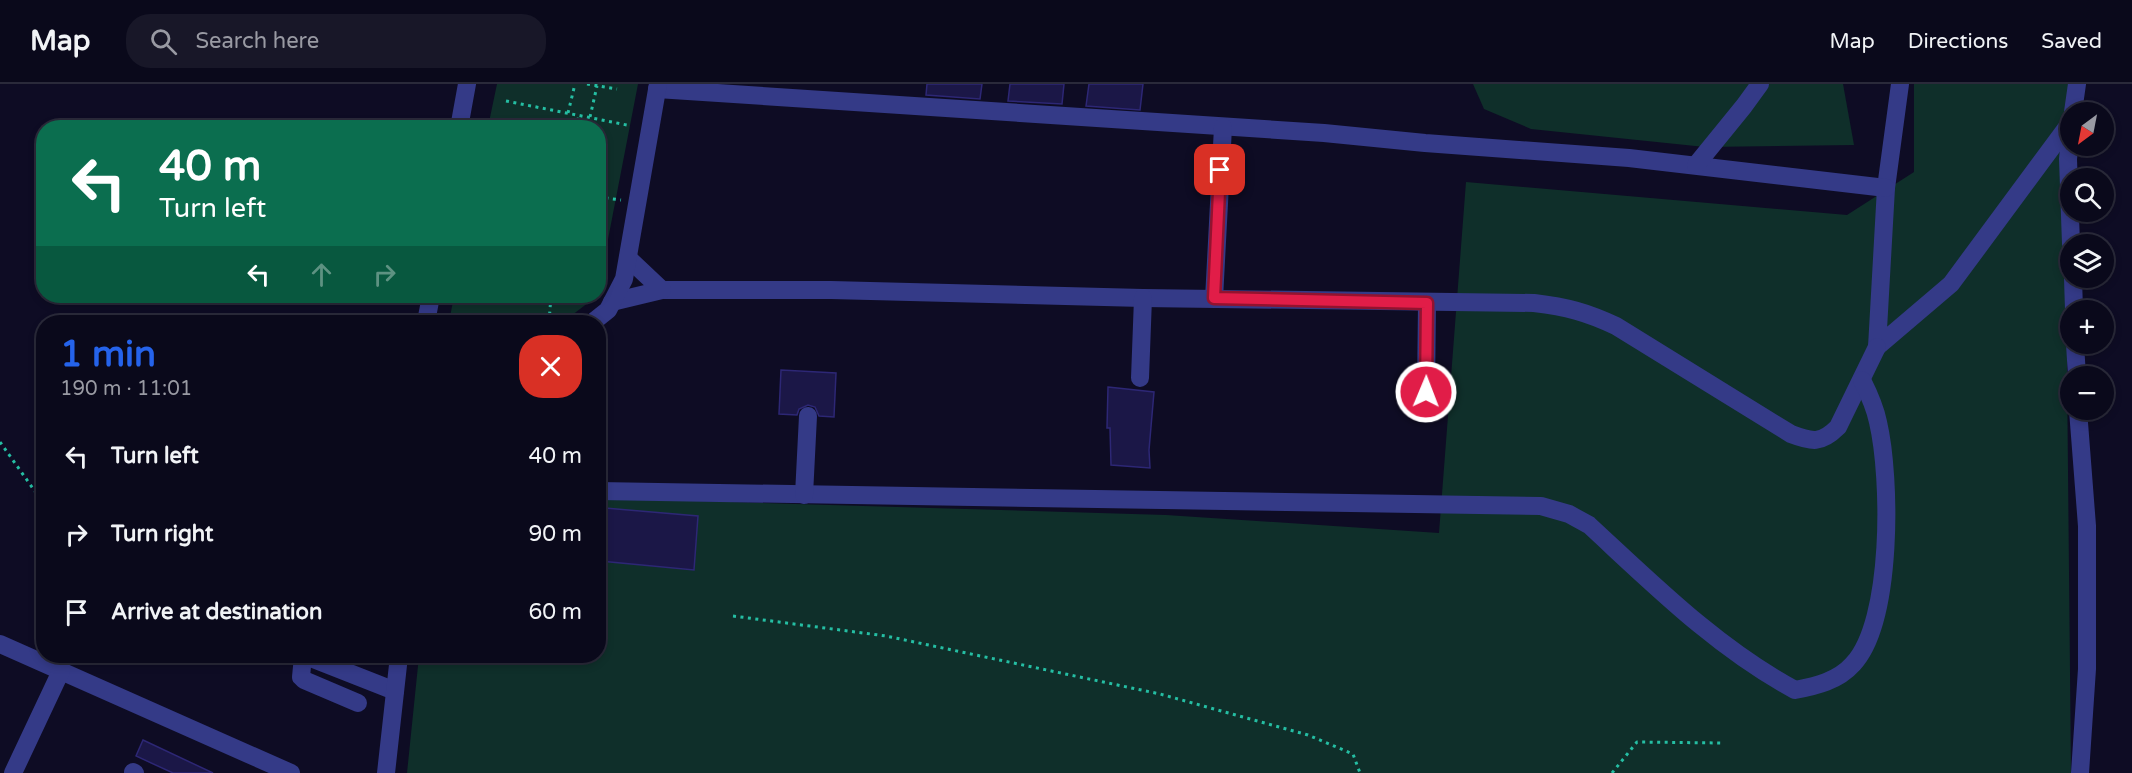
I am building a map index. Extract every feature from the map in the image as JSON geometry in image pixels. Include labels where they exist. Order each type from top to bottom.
[{"type":"lane","points":[[460,120],[467,84]]},
{"type":"lane","points":[[1696,165],[1760,84]]},
{"type":"lane","points":[[612,302],[662,290],[831,290],[1143,298],[1534,303],[1587,312],[1616,326],[1791,434],[1805,440],[1819,441],[1830,436],[1838,427],[1877,347],[1886,188],[1900,84]]},
{"type":"lane","points":[[2074,102],[2077,84]]},
{"type":"lane","points":[[601,315],[608,310],[624,279],[657,86],[1629,158],[1886,188]]},
{"type":"lane","points":[[1214,298],[1222,127]]},
{"type":"lane","points":[[1877,347],[1951,284],[2060,137]]},
{"type":"lane","points":[[2068,156],[2071,234]]},
{"type":"lane","points":[[628,258],[662,290]]},
{"type":"lane","points":[[1140,378],[1143,298]]},
{"type":"lane","points":[[1426,392],[1427,303]]},
{"type":"lane","points":[[606,491],[1541,506],[1569,514],[1588,525],[1693,620],[1761,672],[1796,690],[1827,683],[1853,664],[1870,636],[1884,573],[1887,505],[1880,436],[1872,401],[1862,380]]},
{"type":"lane","points":[[804,495],[808,416]]},
{"type":"lane","points":[[2079,420],[2087,525],[2087,669],[2080,773]]},
{"type":"lane","points":[[0,644],[36,659]]},
{"type":"lane","points":[[45,663],[291,773]]},
{"type":"lane","points":[[304,663],[301,676],[303,681],[358,703]]},
{"type":"lane","points":[[347,663],[395,691]]},
{"type":"lane","points":[[386,773],[398,663]]},
{"type":"lane","points":[[13,773],[61,670]]},
{"type":"path","points":[[568,113],[575,84]]},
{"type":"path","points":[[587,84],[617,89]]},
{"type":"path","points":[[590,117],[597,86]]},
{"type":"path","points":[[506,101],[604,120]]},
{"type":"path","points":[[578,120],[579,115]]},
{"type":"path","points":[[606,120],[627,125]]},
{"type":"path","points":[[606,198],[638,202]]},
{"type":"path","points":[[0,442],[36,493]]},
{"type":"path","points":[[733,616],[886,636],[1160,694],[1308,735],[1353,754],[1360,773]]},
{"type":"path","points":[[1612,773],[1637,742],[1722,743]]},
{"type":"green space","points":[[497,84],[638,84],[606,250],[606,120],[489,120]]},
{"type":"green space","points":[[1473,84],[1843,84],[1854,145],[1705,147],[1531,129],[1484,109]]},
{"type":"green space","points":[[1914,84],[2069,84],[2069,102],[2060,102],[2060,156],[2068,156],[2068,168],[2060,168],[2060,222],[2068,222],[2068,234],[2060,234],[2060,288],[2068,288],[2067,300],[2060,300],[2060,354],[2067,354],[2067,366],[2060,366],[2060,420],[2068,420],[2071,773],[407,773],[418,663],[606,663],[606,498],[1166,515],[1439,533],[1466,182],[1847,215],[1914,172]]},
{"type":"green space","points":[[453,303],[588,303],[572,315],[450,315]]},
{"type":"building","points":[[927,84],[982,84],[980,99],[926,95]]},
{"type":"building","points":[[1010,84],[1064,84],[1062,104],[1008,101]]},
{"type":"building","points":[[1089,84],[1143,84],[1140,110],[1086,106]]},
{"type":"building","points":[[781,370],[836,373],[834,417],[819,416],[815,407],[808,405],[799,409],[797,415],[779,414]]},
{"type":"building","points":[[1108,387],[1154,392],[1149,450],[1150,468],[1111,465],[1110,428],[1107,428]]},
{"type":"building","points":[[606,508],[698,516],[694,570],[606,562]]},
{"type":"building","points":[[143,740],[213,773],[173,773],[136,756]]},
{"type":"route","points":[[1220,170],[1214,298],[1427,303],[1426,392]]}]
